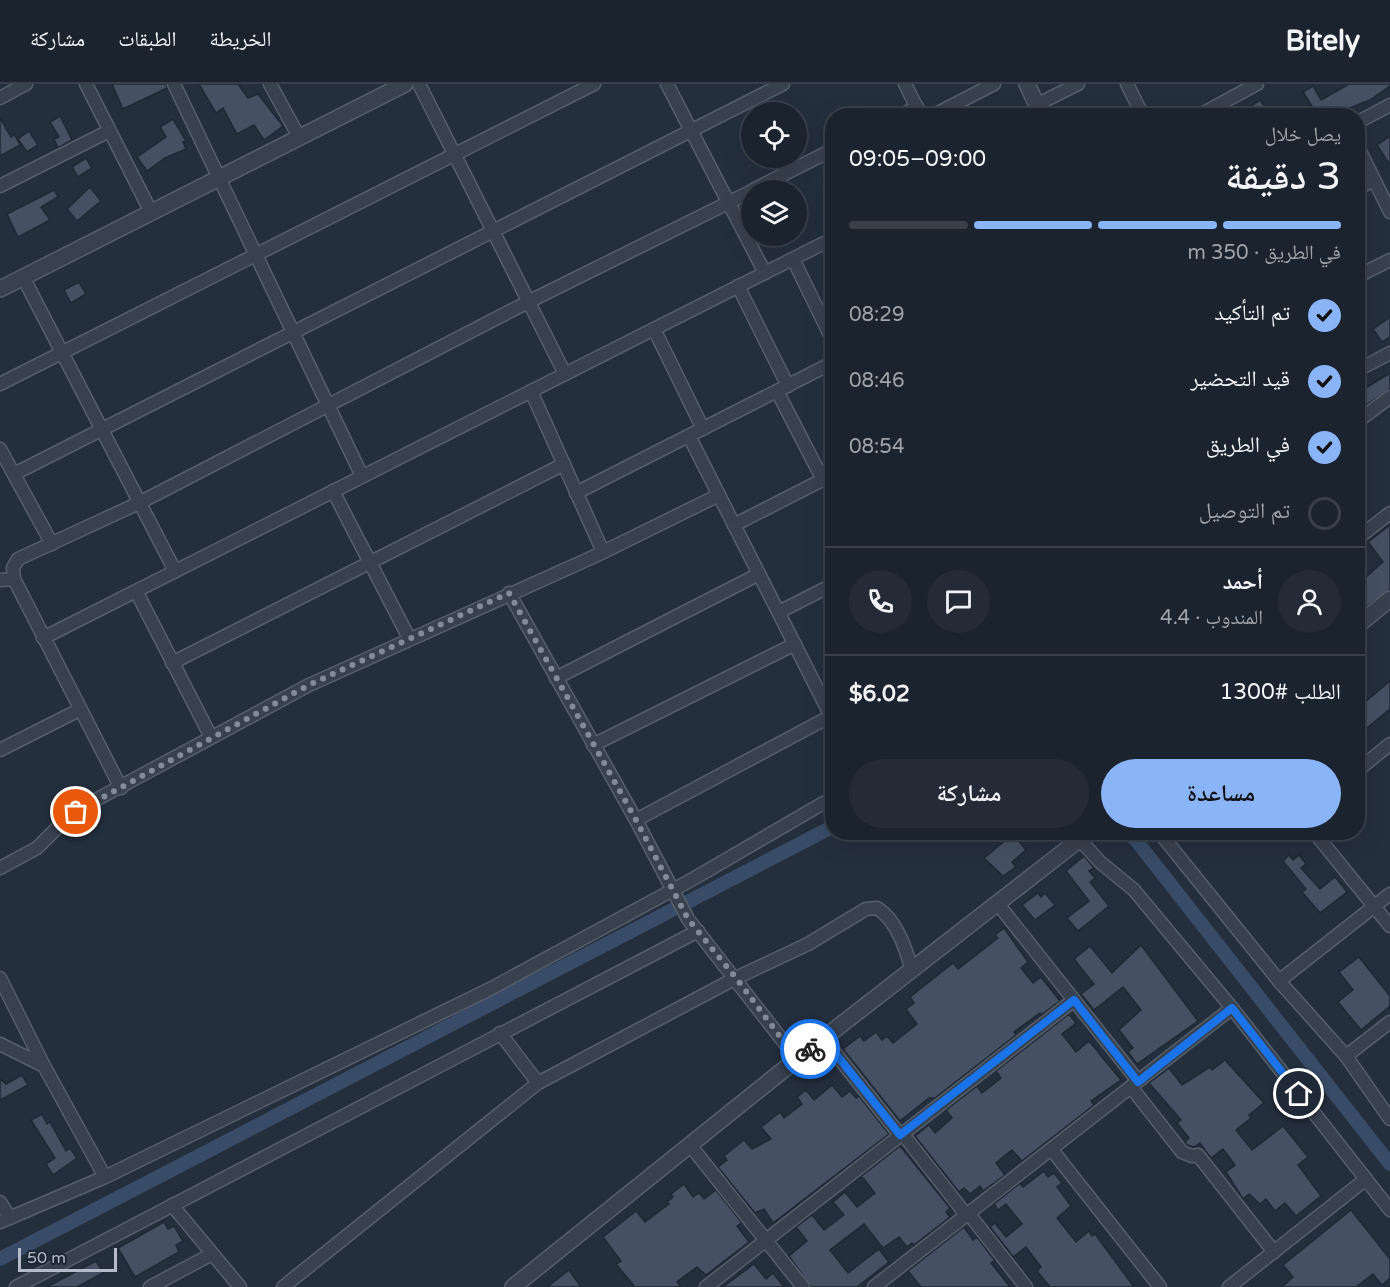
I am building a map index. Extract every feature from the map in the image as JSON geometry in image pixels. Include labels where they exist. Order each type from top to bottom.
[{"type":"street","points":[[0,98],[26,84]]},
{"type":"street","points":[[86,84],[151,212]]},
{"type":"street","points":[[174,84],[362,476]]},
{"type":"street","points":[[270,84],[299,137]]},
{"type":"street","points":[[0,289],[405,84]]},
{"type":"street","points":[[419,84],[565,374]]},
{"type":"street","points":[[0,384],[594,84]]},
{"type":"street","points":[[667,84],[765,273]]},
{"type":"street","points":[[14,474],[783,84]]},
{"type":"street","points":[[905,84],[917,108]]},
{"type":"street","points":[[948,108],[994,84]]},
{"type":"street","points":[[1027,84],[1038,108]]},
{"type":"street","points":[[1042,108],[1078,84]]},
{"type":"street","points":[[1127,84],[1139,108]]},
{"type":"street","points":[[1213,108],[1257,84]]},
{"type":"street","points":[[1365,118],[1390,105]]},
{"type":"street","points":[[0,186],[109,131]]},
{"type":"street","points":[[773,180],[825,154]]},
{"type":"street","points":[[1365,161],[1390,212]]},
{"type":"street","points":[[1365,184],[1374,180]]},
{"type":"street","points":[[121,788],[79,710],[14,579],[13,568],[18,559],[139,503],[528,302],[741,196]]},
{"type":"street","points":[[43,638],[825,243]]},
{"type":"street","points":[[793,259],[825,325]]},
{"type":"street","points":[[1365,272],[1390,260]]},
{"type":"street","points":[[23,277],[175,571]]},
{"type":"street","points":[[738,286],[783,389],[825,471]]},
{"type":"street","points":[[654,329],[703,429]]},
{"type":"street","points":[[1365,366],[1390,353]]},
{"type":"street","points":[[576,493],[825,367]]},
{"type":"street","points":[[531,391],[603,552]]},
{"type":"street","points":[[1365,412],[1390,397]]},
{"type":"street","points":[[689,436],[795,644],[825,694]]},
{"type":"street","points":[[0,449],[52,544]]},
{"type":"street","points":[[172,663],[564,464]]},
{"type":"street","points":[[735,525],[825,479]]},
{"type":"street","points":[[333,491],[409,638]]},
{"type":"street","points":[[0,868],[37,848],[63,823],[90,803],[309,685],[603,552],[719,495]]},
{"type":"street","points":[[1365,533],[1390,513]]},
{"type":"street","points":[[556,678],[759,574]]},
{"type":"street","points":[[0,580],[14,579]]},
{"type":"street","points":[[779,612],[825,589]]},
{"type":"street","points":[[136,591],[211,737]]},
{"type":"street","points":[[509,593],[636,820],[688,919],[797,1059]]},
{"type":"street","points":[[1365,619],[1390,599]]},
{"type":"street","points":[[593,745],[795,644]]},
{"type":"street","points":[[0,750],[79,710]]},
{"type":"street","points":[[636,820],[825,721]]},
{"type":"street","points":[[1365,764],[1390,744]]},
{"type":"street","points":[[0,1202],[5,1220],[105,1177],[490,989],[674,890],[825,802]]},
{"type":"street","points":[[517,1286],[797,1059],[1079,840]]},
{"type":"street","points":[[1086,840],[1100,862],[1134,890],[1232,1008],[1390,1210]]},
{"type":"street","points":[[1165,840],[1279,981],[1346,1056],[1390,1119]]},
{"type":"street","points":[[1320,840],[1390,926]]},
{"type":"street","points":[[1279,981],[1390,894]]},
{"type":"street","points":[[998,904],[1074,1000],[1182,1152],[1192,1156],[1198,1155],[1274,1252]]},
{"type":"street","points":[[283,1287],[538,1083],[736,978],[808,945],[872,908],[882,911],[892,924],[912,970]]},
{"type":"street","points":[[19,1286],[698,931]]},
{"type":"street","points":[[0,978],[44,1066],[105,1177]]},
{"type":"street","points":[[706,1287],[1074,1000]]},
{"type":"street","points":[[874,1287],[891,1282],[968,1215],[1232,1008]]},
{"type":"street","points":[[1346,1056],[1390,1022]]},
{"type":"street","points":[[500,1033],[538,1083]]},
{"type":"street","points":[[824,1039],[1026,1287]]},
{"type":"street","points":[[0,1044],[44,1066]]},
{"type":"street","points":[[690,1145],[803,1287]]},
{"type":"street","points":[[1052,1150],[1160,1287]]},
{"type":"street","points":[[1229,1287],[1366,1179]]},
{"type":"street","points":[[172,1205],[240,1287]]},
{"type":"street","points":[[150,1287],[212,1254]]},
{"type":"building","points":[[112,84],[166,84],[167,88],[123,109]]},
{"type":"building","points":[[199,84],[238,84],[248,98],[258,94],[283,126],[264,140],[254,125],[237,134],[223,108],[216,113]]},
{"type":"building","points":[[1349,84],[1390,84],[1370,100],[1350,108],[1310,108],[1312,106],[1303,92],[1313,86],[1321,100]]},
{"type":"building","points":[[1260,100],[1266,108],[1249,108]]},
{"type":"building","points":[[60,116],[72,140],[58,148],[54,139],[59,137],[50,122]]},
{"type":"building","points":[[0,118],[11,137],[14,134],[20,145],[0,156]]},
{"type":"building","points":[[173,119],[186,141],[183,142],[186,149],[165,158],[147,171],[137,157],[166,137],[160,127]]},
{"type":"building","points":[[29,131],[38,145],[27,152],[18,139]]},
{"type":"building","points":[[1390,136],[1390,165],[1377,145]]},
{"type":"building","points":[[86,158],[92,168],[78,177],[72,167]]},
{"type":"building","points":[[90,187],[101,201],[77,221],[67,209]]},
{"type":"building","points":[[54,190],[58,197],[41,207],[50,220],[18,237],[7,214]]},
{"type":"building","points":[[79,282],[86,294],[71,303],[64,290]]},
{"type":"building","points":[[1390,317],[1390,337],[1382,342],[1373,329]]},
{"type":"building","points":[[1390,373],[1390,389],[1366,405],[1365,388]]},
{"type":"building","points":[[1390,525],[1390,589],[1365,608],[1365,578],[1383,562],[1368,542]]},
{"type":"building","points":[[1390,681],[1390,709],[1365,730],[1365,702]]},
{"type":"building","points":[[1006,840],[1018,840],[1026,850],[1012,862],[1016,867],[1003,876],[984,858]]},
{"type":"building","points":[[1289,855],[1293,860],[1299,855],[1306,864],[1301,868],[1320,889],[1335,877],[1347,892],[1320,913],[1302,892],[1306,889],[1283,861]]},
{"type":"building","points":[[1084,856],[1094,868],[1089,871],[1095,878],[1090,882],[1109,906],[1078,931],[1067,918],[1089,901],[1066,871]]},
{"type":"building","points":[[1038,893],[1041,897],[1045,893],[1055,905],[1035,920],[1022,905]]},
{"type":"building","points":[[1004,928],[1028,962],[1021,968],[1033,983],[1041,977],[1060,1001],[1014,1032],[1016,1035],[935,1098],[929,1098],[900,1121],[843,1049],[860,1036],[864,1041],[876,1032],[882,1040],[887,1036],[893,1043],[917,1024],[906,1009],[914,1003],[910,997],[953,963],[958,969],[998,938],[995,935]]},
{"type":"building","points":[[1141,945],[1198,1021],[1137,1064],[1128,1052],[1133,1048],[1119,1030],[1141,1010],[1123,987],[1094,1010],[1081,994],[1094,984],[1074,959],[1090,946],[1112,973]]},
{"type":"building","points":[[1359,957],[1390,996],[1390,1006],[1361,1030],[1338,1002],[1353,990],[1339,972]]},
{"type":"building","points":[[1069,1014],[1076,1023],[1062,1034],[1076,1052],[1089,1041],[1121,1080],[1091,1101],[1094,1105],[1022,1161],[1012,1150],[996,1163],[1005,1175],[983,1191],[980,1186],[970,1194],[964,1188],[959,1192],[915,1136],[929,1125],[935,1133],[952,1118],[946,1110],[977,1086],[982,1093],[1001,1078],[996,1071]]},
{"type":"building","points":[[1225,1060],[1264,1103],[1236,1130],[1252,1150],[1283,1126],[1308,1157],[1298,1165],[1321,1196],[1296,1216],[1285,1203],[1275,1211],[1266,1199],[1260,1204],[1249,1194],[1243,1199],[1226,1172],[1235,1165],[1223,1149],[1211,1158],[1200,1143],[1194,1147],[1187,1145],[1185,1142],[1189,1138],[1177,1123],[1181,1120],[1149,1083],[1169,1068],[1182,1085],[1210,1067],[1212,1070]]},
{"type":"building","points":[[22,1075],[28,1085],[0,1100],[0,1079],[6,1084]]},
{"type":"building","points":[[832,1085],[842,1097],[850,1091],[856,1098],[859,1096],[889,1134],[773,1223],[764,1209],[755,1213],[718,1167],[727,1160],[724,1156],[744,1140],[752,1149],[771,1139],[761,1127],[780,1112],[784,1118],[802,1104],[797,1097],[806,1090],[814,1100]]},
{"type":"building","points":[[42,1114],[47,1124],[50,1122],[66,1151],[70,1148],[77,1158],[53,1175],[46,1164],[55,1158],[31,1120]]},
{"type":"building","points":[[900,1146],[950,1208],[946,1212],[950,1217],[914,1245],[912,1243],[907,1247],[899,1237],[883,1248],[864,1224],[830,1250],[848,1273],[879,1249],[889,1262],[857,1287],[811,1287],[789,1256],[807,1241],[796,1227],[812,1215],[824,1230],[844,1215],[833,1202],[845,1192],[857,1207],[875,1193],[863,1178],[859,1178]]},
{"type":"building","points":[[1044,1171],[1048,1177],[1054,1173],[1062,1183],[1057,1187],[1071,1206],[1057,1218],[1076,1242],[1089,1231],[1092,1236],[1095,1234],[1134,1287],[1050,1287],[1037,1271],[1041,1267],[1026,1247],[1013,1257],[990,1227],[995,1223],[1006,1237],[1022,1224],[1006,1204],[998,1210],[994,1204],[1020,1183],[1023,1187]]},
{"type":"building","points":[[684,1184],[693,1197],[699,1193],[704,1199],[716,1190],[742,1223],[737,1226],[749,1242],[706,1275],[697,1267],[677,1282],[681,1287],[635,1287],[616,1264],[621,1261],[603,1237],[636,1211],[645,1222],[669,1204],[667,1202],[673,1197],[671,1194]]},
{"type":"building","points":[[1351,1210],[1390,1259],[1390,1278],[1382,1285],[1373,1274],[1356,1287],[1282,1287],[1293,1277],[1283,1265]]},
{"type":"building","points":[[164,1222],[168,1229],[174,1226],[183,1241],[176,1245],[179,1252],[135,1277],[118,1248]]},
{"type":"building","points":[[964,1227],[973,1240],[977,1237],[995,1261],[991,1263],[1010,1287],[921,1287],[908,1271]]},
{"type":"building","points":[[96,1261],[103,1273],[77,1287],[47,1287]]},
{"type":"building","points":[[754,1264],[766,1279],[773,1273],[784,1287],[723,1287]]},
{"type":"building","points":[[569,1270],[581,1287],[547,1287]]},
{"type":"waterway","points":[[0,1259],[825,831]]},
{"type":"waterway","points":[[1136,840],[1390,1164]]},
{"type":"way so far","points":[[76,812],[309,685],[509,593],[636,820],[688,919],[797,1059],[810,1049]]},
{"type":"route","points":[[810,1049],[824,1039],[900,1135],[1074,1000],[1138,1082],[1232,1008],[1299,1094]]}]
